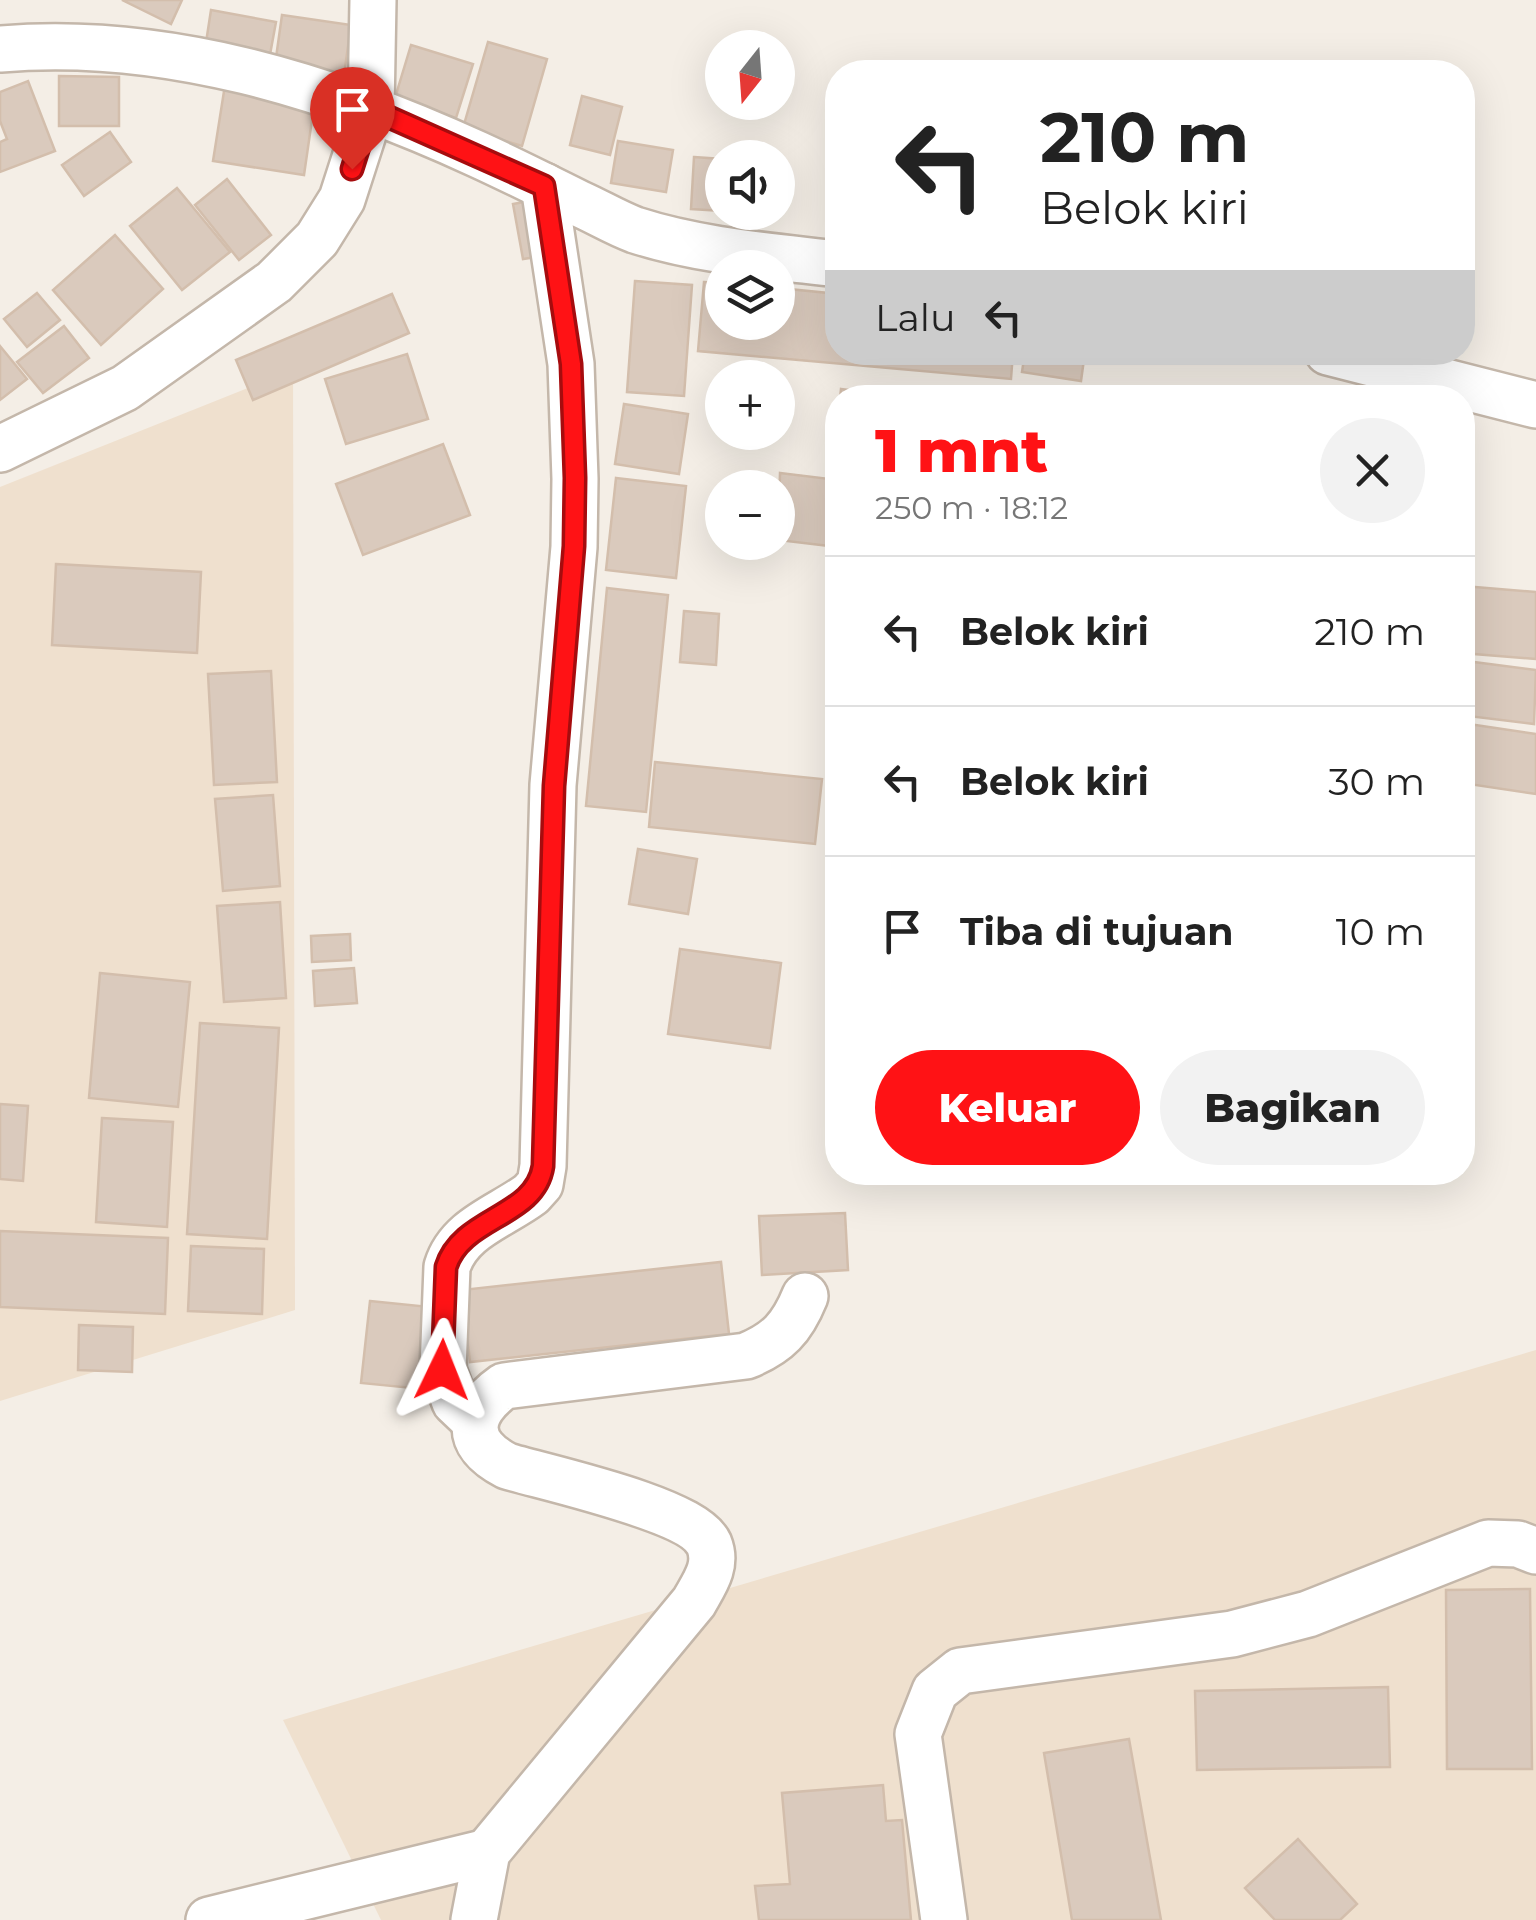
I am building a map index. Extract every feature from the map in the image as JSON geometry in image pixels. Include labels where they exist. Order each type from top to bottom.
[{"type":"street","points":[[0,449],[125,388],[274,282],[316,238],[342,199],[371,109],[373,0]]},
{"type":"street","points":[[0,49],[44,45],[142,50],[280,81],[371,109],[632,229],[682,243],[825,262]]},
{"type":"street","points":[[476,1421],[455,1402],[442,1370],[446,1267],[460,1240],[531,1194],[540,1184],[543,1166],[554,786],[574,546],[575,478],[571,364],[544,186]]},
{"type":"street","points":[[1380,365],[1460,385]]},
{"type":"street","points":[[1475,389],[1536,404]]},
{"type":"street","points":[[474,1920],[487,1852],[694,1602],[709,1577],[712,1557],[707,1540],[690,1525],[660,1511],[507,1466],[487,1456],[476,1442],[476,1421],[485,1400],[504,1386],[746,1356],[785,1334],[805,1296]]},
{"type":"street","points":[[944,1920],[918,1734],[935,1691],[960,1671],[1232,1634],[1308,1614],[1488,1543],[1518,1544],[1536,1551]]},
{"type":"street","points":[[209,1920],[487,1852]]},
{"type":"shaded area","points":[[293,370],[295,1310],[0,1401],[0,487]]},
{"type":"shaded area","points":[[1536,1350],[1536,1920],[381,1920],[283,1720]]},
{"type":"building","points":[[122,0],[182,0],[171,24]]},
{"type":"building","points":[[211,10],[276,22],[269,60],[205,49]]},
{"type":"building","points":[[282,15],[351,25],[344,75],[275,65]]},
{"type":"building","points":[[488,42],[547,59],[522,146],[463,128]]},
{"type":"building","points":[[411,45],[473,64],[456,118],[395,98]]},
{"type":"building","points":[[59,76],[119,77],[119,126],[59,126]]},
{"type":"building","points":[[28,81],[55,151],[0,172],[0,142],[7,139],[0,121],[0,92]]},
{"type":"building","points":[[225,85],[315,99],[304,175],[213,161]]},
{"type":"building","points":[[582,96],[622,107],[610,155],[570,145]]},
{"type":"building","points":[[110,132],[131,162],[84,196],[62,165]]},
{"type":"building","points":[[618,141],[673,150],[666,192],[611,183]]},
{"type":"building","points":[[694,157],[705,158],[705,210],[691,209]]},
{"type":"building","points":[[227,179],[271,235],[239,260],[195,205]]},
{"type":"building","points":[[177,188],[230,252],[182,290],[130,226]]},
{"type":"building","points":[[540,199],[550,255],[523,259],[513,204]]},
{"type":"building","points":[[115,235],[163,289],[101,345],[53,290]]},
{"type":"building","points":[[635,281],[692,285],[684,396],[627,392]]},
{"type":"building","points":[[704,282],[705,340],[795,340],[795,290],[825,293],[825,362],[698,351]]},
{"type":"building","points":[[37,293],[60,320],[27,347],[4,319]]},
{"type":"building","points":[[392,294],[409,333],[253,400],[236,360]]},
{"type":"building","points":[[64,326],[89,358],[43,393],[17,362]]},
{"type":"building","points":[[0,346],[27,379],[0,400]]},
{"type":"building","points":[[407,354],[428,419],[346,444],[325,379]]},
{"type":"building","points":[[854,365],[1012,365],[1011,379]]},
{"type":"building","points":[[1023,365],[1083,365],[1081,381],[1022,372]]},
{"type":"building","points":[[624,404],[688,414],[679,474],[615,464]]},
{"type":"building","points":[[443,444],[470,515],[363,555],[336,484]]},
{"type":"building","points":[[795,475],[825,478],[825,545],[795,542]]},
{"type":"building","points":[[616,478],[686,486],[676,578],[606,570]]},
{"type":"building","points":[[56,564],[201,572],[197,653],[52,645]]},
{"type":"building","points":[[1475,587],[1536,592],[1536,659],[1475,654]]},
{"type":"building","points":[[607,588],[668,595],[646,812],[586,806]]},
{"type":"building","points":[[684,611],[719,614],[716,665],[680,662]]},
{"type":"building","points":[[1475,662],[1536,670],[1534,724],[1475,717]]},
{"type":"building","points":[[271,671],[277,782],[214,785],[208,674]]},
{"type":"building","points":[[1475,725],[1536,734],[1536,794],[1475,785]]},
{"type":"building","points":[[655,762],[822,779],[815,844],[649,827]]},
{"type":"building","points":[[273,795],[280,886],[223,891],[215,799]]},
{"type":"building","points":[[638,849],[697,859],[688,914],[629,904]]},
{"type":"building","points":[[280,902],[286,998],[224,1002],[217,906]]},
{"type":"building","points":[[350,934],[351,960],[312,962],[311,936]]},
{"type":"building","points":[[680,949],[781,963],[770,1048],[668,1034]]},
{"type":"building","points":[[354,968],[357,1003],[315,1006],[313,971]]},
{"type":"building","points":[[100,973],[190,982],[178,1107],[89,1098]]},
{"type":"building","points":[[200,1023],[279,1028],[267,1239],[187,1234]]},
{"type":"building","points":[[0,1104],[28,1106],[23,1181],[0,1179]]},
{"type":"building","points":[[102,1118],[173,1122],[167,1227],[96,1222]]},
{"type":"building","points":[[845,1213],[848,1270],[762,1275],[759,1216]]},
{"type":"building","points":[[0,1231],[168,1238],[165,1314],[0,1307]]},
{"type":"building","points":[[191,1246],[264,1249],[262,1314],[188,1311]]},
{"type":"building","points":[[721,1262],[729,1334],[470,1362],[462,1290]]},
{"type":"building","points":[[370,1301],[430,1307],[422,1389],[361,1383]]},
{"type":"building","points":[[79,1325],[133,1327],[132,1372],[78,1370]]},
{"type":"building","points":[[1530,1589],[1532,1769],[1447,1769],[1446,1590]]},
{"type":"building","points":[[1388,1687],[1390,1767],[1197,1770],[1195,1691]]},
{"type":"building","points":[[1129,1739],[1161,1920],[1072,1920],[1044,1753]]},
{"type":"building","points":[[883,1785],[886,1821],[902,1820],[911,1920],[759,1920],[755,1886],[790,1884],[782,1793]]},
{"type":"building","points":[[1298,1839],[1357,1904],[1340,1920],[1275,1920],[1245,1888]]},
{"type":"route","points":[[352,169],[371,109],[544,186],[571,364],[574,546],[554,786],[543,1166],[540,1184],[531,1194],[477,1227],[451,1252],[446,1267],[442,1370]]}]
